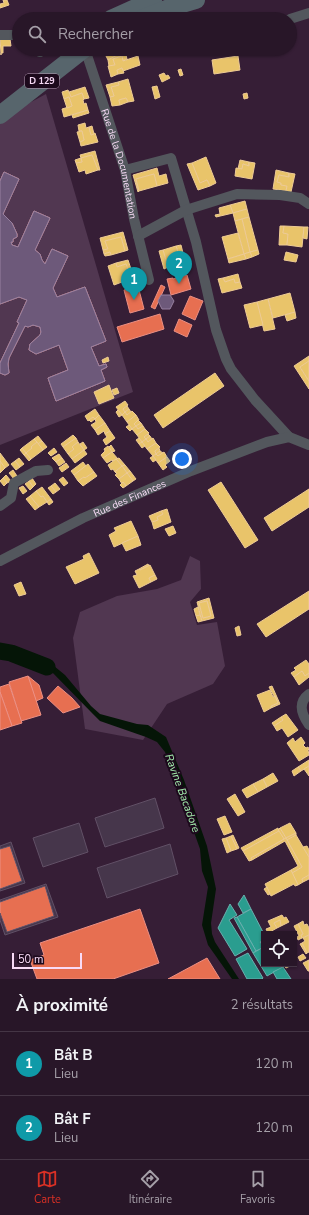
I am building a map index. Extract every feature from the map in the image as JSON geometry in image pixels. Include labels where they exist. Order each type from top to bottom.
[{"type":"highway","points":[[126,12],[153,0]]},
{"type":"highway","points":[[158,12],[196,0]]},
{"type":"highway","name":"D 129","points":[[0,100],[55,56]]},
{"type":"highway","name":"D 129","points":[[0,115],[76,56]]},
{"type":"street","points":[[297,17],[309,13]]},
{"type":"street","points":[[0,35],[12,35]]},
{"type":"street","name":"Rue de la Documentation","points":[[87,56],[125,170],[134,219],[149,280]]},
{"type":"street","points":[[125,170],[171,158],[196,242],[216,330],[226,359],[238,378],[289,437],[309,445]]},
{"type":"street","points":[[138,236],[186,210],[237,194],[280,195],[300,198],[309,204]]},
{"type":"street","name":"Rue des Finances","points":[[0,561],[83,518],[191,471],[267,442],[289,437]]},
{"type":"street","points":[[0,506],[10,498],[14,484],[36,471],[48,470]]},
{"type":"street","points":[[309,694],[302,704],[301,709],[309,725]]},
{"type":"shaded area","points":[[46,94],[133,392],[0,445],[0,124],[18,109]]},
{"type":"shaded area","points":[[190,556],[200,561],[201,589],[190,602],[197,625],[217,622],[225,666],[213,684],[167,704],[143,740],[85,729],[73,638],[80,612],[117,596],[157,589],[181,580]]},
{"type":"water","points":[[0,645],[7,645],[43,657],[65,675],[91,706],[100,714],[137,724],[148,725],[166,737],[184,780],[207,846],[216,889],[211,923],[212,934],[215,942],[239,979],[232,979],[208,945],[202,925],[208,887],[202,871],[200,849],[165,752],[157,742],[100,721],[50,670],[11,654],[0,652]]},
{"type":"building: Logements","points":[[3,0],[7,0],[9,5],[0,8],[0,4],[4,3]]},
{"type":"building: Logements","points":[[0,36],[10,39],[11,46],[3,46],[3,53],[1,53],[1,55]]},
{"type":"building: Logements","points":[[106,56],[115,56],[108,60]]},
{"type":"building: Logements","points":[[115,56],[122,56],[113,59],[115,65],[109,66],[108,60]]},
{"type":"building: Logements","points":[[122,56],[126,56],[127,59],[123,61]]},
{"type":"building: Logements","points":[[122,56],[123,61],[138,56],[140,65],[123,71],[122,68],[117,70],[118,74],[111,77],[108,66],[115,65],[113,59]]},
{"type":"building: Logements","points":[[238,56],[240,70],[214,74],[212,60]]},
{"type":"building: Logements","points":[[122,68],[124,73],[118,74],[117,70]]},
{"type":"building: Logements","points":[[181,69],[183,75],[180,76],[178,70]]},
{"type":"building: Logements","points":[[164,73],[170,78],[162,82],[159,75]]},
{"type":"building: Logements","points":[[128,79],[134,101],[128,102],[126,98],[119,100],[120,105],[112,106],[110,97],[114,96],[111,87],[119,85],[118,82]]},
{"type":"building: Logements","points":[[118,82],[119,85],[111,87],[114,96],[110,97],[106,85]]},
{"type":"building: Logements","points":[[157,86],[160,97],[155,99],[152,87]]},
{"type":"building: Logements","points":[[85,87],[89,98],[84,99],[82,93],[71,97],[69,92]]},
{"type":"building: Logements","points":[[68,90],[71,97],[82,93],[84,104],[86,103],[88,110],[64,117],[62,109],[72,106],[69,97],[64,99],[62,92]]},
{"type":"building: Logements","points":[[247,93],[248,98],[244,99],[243,94]]},
{"type":"building: Logements","points":[[69,97],[72,106],[67,108],[64,99]]},
{"type":"building: Logements","points":[[126,98],[128,102],[120,105],[119,100]]},
{"type":"building: Logements","points":[[88,110],[89,113],[73,118],[72,115]]},
{"type":"building: Logements","points":[[85,123],[86,128],[89,127],[91,135],[95,133],[98,142],[81,146],[80,142],[84,140],[82,131],[79,131],[78,125]]},
{"type":"building: Logements","points":[[92,126],[94,134],[91,135],[89,127]]},
{"type":"building: Logements","points":[[82,131],[84,140],[80,142],[77,132]]},
{"type":"building: Logements","points":[[95,151],[100,170],[98,170],[92,155],[81,158],[80,155]]},
{"type":"building: Logements","points":[[92,155],[98,170],[86,174],[85,170],[79,172],[76,163],[82,162],[81,158]]},
{"type":"building: Logements","points":[[206,157],[216,183],[210,186],[207,180],[200,183],[192,163]]},
{"type":"building: Logements","points":[[81,158],[82,162],[76,163],[75,160]]},
{"type":"building: Logements","points":[[240,160],[249,162],[249,166],[243,164],[242,169],[238,169]]},
{"type":"building: Logements","points":[[249,162],[255,163],[252,179],[235,176],[236,168],[242,169],[243,164],[249,166]]},
{"type":"building: Logements","points":[[192,163],[200,183],[207,180],[210,186],[198,190],[187,164]]},
{"type":"building: Logements","points":[[157,168],[159,176],[166,174],[168,183],[157,186],[154,174],[136,179],[138,192],[133,175]]},
{"type":"building: Logements","points":[[276,170],[289,173],[289,177],[279,175],[277,182],[281,183],[281,185],[287,186],[286,191],[273,189]]},
{"type":"building: Logements","points":[[289,173],[295,174],[291,192],[286,191],[287,186],[281,185],[281,183],[277,182],[279,175],[289,177]]},
{"type":"building: Logements","points":[[154,174],[157,186],[139,191],[136,179]]},
{"type":"building: Logements","points":[[245,201],[247,209],[233,213],[230,205]]},
{"type":"building: Logements","points":[[230,205],[233,213],[216,217],[215,215],[220,214],[219,208]]},
{"type":"building: Logements","points":[[247,209],[249,217],[235,221],[233,213]]},
{"type":"building: Logements","points":[[249,217],[258,250],[250,252],[242,219]]},
{"type":"building: Logements","points":[[242,219],[250,252],[244,254],[235,221]]},
{"type":"building: Logements","points":[[280,226],[284,226],[283,233],[288,234],[287,245],[279,245]]},
{"type":"building: Logements","points":[[284,226],[304,227],[302,247],[287,245],[288,234],[283,233]]},
{"type":"building: Logements","points":[[304,227],[308,227],[307,239],[303,238]]},
{"type":"building: Logements","points":[[123,232],[128,250],[125,251],[121,237],[105,241],[108,249],[103,250],[100,238]]},
{"type":"building: Logements","points":[[238,233],[244,254],[228,259],[222,237]]},
{"type":"building: Logements","points":[[121,237],[125,251],[111,255],[110,252],[104,254],[103,250],[108,249],[105,241]]},
{"type":"building: Logements","points":[[181,245],[184,257],[180,258],[176,246]]},
{"type":"building: Logements","points":[[176,246],[180,258],[184,257],[186,262],[168,267],[163,250]]},
{"type":"building: Logements","points":[[163,250],[168,267],[164,269],[159,251]]},
{"type":"building: Logements","points":[[258,250],[259,254],[252,257],[250,252]]},
{"type":"building: Logements","points":[[110,252],[111,255],[105,256],[104,254]]},
{"type":"building: Logements","points":[[250,252],[252,257],[246,259],[244,254]]},
{"type":"building: Logements","points":[[286,252],[298,255],[296,262],[284,260]]},
{"type":"building: Logements","points":[[244,254],[246,259],[229,263],[228,259]]},
{"type":"building: Logements","points":[[128,260],[132,272],[129,272],[126,264],[117,267],[116,263]]},
{"type":"building: Logements","points":[[116,263],[117,267],[126,264],[129,272],[132,272],[133,278],[114,285],[108,266]]},
{"type":"building: Logements","points":[[238,274],[240,282],[235,283],[234,279],[225,282],[223,278]]},
{"type":"building: Logements","points":[[223,278],[225,282],[234,279],[235,283],[240,282],[242,288],[222,293],[218,279]]},
{"type":"building: Logements","points":[[290,293],[295,312],[273,318],[268,299]]},
{"type":"building: Logements","points":[[268,299],[275,329],[264,331],[257,302]]},
{"type":"building: Logements","points":[[257,302],[263,325],[250,328],[244,305]]},
{"type":"building: Logements","points":[[295,312],[296,318],[287,321],[285,315]]},
{"type":"building: Logements","points":[[309,356],[309,361],[300,367],[309,381],[309,389],[294,366]]},
{"type":"building: Logements","points":[[108,357],[109,361],[103,363],[102,360]]},
{"type":"building: Logements","points":[[309,361],[309,381],[300,367]]},
{"type":"building: Logements","points":[[215,373],[224,386],[163,428],[154,415]]},
{"type":"building: Logements","points":[[109,385],[114,398],[99,404],[94,392]]},
{"type":"building: Logements","points":[[117,388],[119,393],[114,395],[112,390]]},
{"type":"building: Logements","points":[[125,401],[128,405],[123,409],[125,412],[122,415],[116,407]]},
{"type":"building: Logements","points":[[127,406],[129,409],[125,412],[123,409]]},
{"type":"building: Logements","points":[[95,409],[99,415],[95,419],[93,417],[88,421],[85,416]]},
{"type":"building: Logements","points":[[129,409],[131,412],[127,415],[125,412]]},
{"type":"building: Logements","points":[[118,410],[122,415],[119,417],[116,412]]},
{"type":"building: Logements","points":[[132,411],[136,415],[127,422],[122,415],[125,412],[127,415]]},
{"type":"building: Logements","points":[[99,415],[105,423],[95,430],[91,425],[96,422],[95,419]]},
{"type":"building: Logements","points":[[136,415],[139,420],[134,424],[136,426],[132,429],[127,422]]},
{"type":"building: Logements","points":[[93,417],[95,419],[91,422],[89,420]]},
{"type":"building: Logements","points":[[138,420],[141,423],[136,426],[134,424]]},
{"type":"building: Logements","points":[[105,423],[110,431],[105,434],[104,431],[98,435],[95,430]]},
{"type":"building: Logements","points":[[141,423],[143,426],[138,429],[136,426]]},
{"type":"building: Logements","points":[[129,425],[132,429],[130,431],[126,427]]},
{"type":"building: Logements","points":[[136,426],[138,429],[143,426],[145,429],[137,435],[132,429]]},
{"type":"building: Logements","points":[[145,429],[149,433],[144,437],[146,439],[142,442],[137,435]]},
{"type":"building: Logements","points":[[110,431],[115,438],[106,445],[103,440],[107,437],[105,434]]},
{"type":"building: Logements","points":[[148,434],[150,436],[146,439],[144,437]]},
{"type":"building: Logements","points":[[73,435],[76,438],[63,447],[61,444]]},
{"type":"building: Logements","points":[[38,436],[42,441],[38,444],[34,439]]},
{"type":"building: Logements","points":[[150,436],[152,439],[148,442],[146,439]]},
{"type":"building: Logements","points":[[76,438],[78,442],[72,447],[74,449],[68,454],[63,447]]},
{"type":"building: Logements","points":[[139,438],[142,442],[139,444],[136,440]]},
{"type":"building: Logements","points":[[153,438],[156,443],[147,449],[142,442],[146,439],[148,442]]},
{"type":"building: Logements","points":[[34,439],[37,442],[26,453],[22,448]]},
{"type":"building: Logements","points":[[42,441],[47,447],[43,450],[38,444]]},
{"type":"building: Logements","points":[[37,442],[43,450],[31,459],[26,453]]},
{"type":"building: Logements","points":[[78,442],[84,450],[72,459],[68,454],[74,449],[72,447]]},
{"type":"building: Logements","points":[[83,442],[87,448],[84,450],[80,444]]},
{"type":"building: Logements","points":[[142,442],[145,446],[142,448],[139,444]]},
{"type":"building: Logements","points":[[156,443],[160,447],[155,451],[156,454],[153,456],[147,449]]},
{"type":"building: Logements","points":[[111,445],[115,451],[112,452],[109,447]]},
{"type":"building: Logements","points":[[108,446],[112,452],[103,458],[101,455],[105,451],[104,449]]},
{"type":"building: Logements","points":[[22,448],[26,453],[24,455],[20,450]]},
{"type":"building: Logements","points":[[54,448],[57,452],[51,456],[48,453]]},
{"type":"building: Logements","points":[[159,448],[160,451],[156,454],[155,451]]},
{"type":"building: Logements","points":[[84,450],[87,454],[75,463],[72,459]]},
{"type":"building: Logements","points":[[160,451],[163,453],[158,456],[156,454]]},
{"type":"building: Logements","points":[[112,452],[118,459],[107,463],[103,458]]},
{"type":"building: Logements","points":[[164,452],[167,457],[158,463],[153,456],[156,454],[158,456]]},
{"type":"building: Logements","points":[[0,453],[9,465],[5,468],[0,461]]},
{"type":"building: Logements","points":[[26,453],[31,459],[29,461],[24,455]]},
{"type":"building: Logements","points":[[59,454],[62,458],[56,462],[52,458]]},
{"type":"building: Logements","points":[[153,456],[156,460],[153,462],[150,458]]},
{"type":"building: Logements","points":[[167,457],[170,461],[165,465],[167,467],[163,470],[158,463]]},
{"type":"building: Logements","points":[[19,458],[24,464],[20,467],[15,461]]},
{"type":"building: Logements","points":[[62,458],[65,462],[59,466],[56,462]]},
{"type":"building: Logements","points":[[119,458],[125,465],[122,466],[116,459]]},
{"type":"building: Logements","points":[[116,459],[122,466],[115,472],[113,469],[111,470],[108,465]]},
{"type":"building: Logements","points":[[0,461],[5,468],[0,473]]},
{"type":"building: Logements","points":[[15,461],[20,467],[16,470],[11,464]]},
{"type":"building: Logements","points":[[83,462],[86,466],[74,475],[71,471]]},
{"type":"building: Logements","points":[[66,463],[69,467],[62,472],[59,468]]},
{"type":"building: Logements","points":[[88,464],[94,472],[78,481],[74,475]]},
{"type":"building: Logements","points":[[125,465],[130,471],[127,473],[122,466]]},
{"type":"building: Logements","points":[[122,466],[127,473],[119,479],[115,475],[117,474],[115,472]]},
{"type":"building: Logements","points":[[13,470],[17,476],[14,479],[9,473]]},
{"type":"building: Logements","points":[[130,471],[136,479],[133,481],[127,473]]},
{"type":"building: Logements","points":[[94,472],[97,476],[83,486],[78,481],[84,477],[85,478]]},
{"type":"building: Logements","points":[[127,473],[133,481],[126,486],[123,482],[122,484],[119,479]]},
{"type":"building: Logements","points":[[6,475],[11,481],[7,483],[3,478]]},
{"type":"building: Logements","points":[[63,477],[68,483],[64,486],[59,480]]},
{"type":"building: Logements","points":[[3,478],[7,483],[4,486],[0,481]]},
{"type":"building: Logements","points":[[32,478],[36,484],[33,487],[29,481]]},
{"type":"building: Logements","points":[[29,481],[33,487],[30,490],[25,484]]},
{"type":"building: Logements","points":[[123,482],[126,486],[123,488],[120,485]]},
{"type":"building: Logements","points":[[221,482],[258,540],[245,548],[208,490]]},
{"type":"building: Logements","points":[[55,483],[60,489],[56,492],[51,486]]},
{"type":"building: Logements","points":[[23,486],[27,491],[23,494],[19,488]]},
{"type":"building: Logements","points":[[51,486],[56,492],[53,494],[48,488]]},
{"type":"building: Logements","points":[[42,487],[51,499],[47,502],[43,496],[41,497],[36,491]]},
{"type":"building: Logements","points":[[309,489],[309,507],[272,531],[264,518]]},
{"type":"building: Logements","points":[[36,491],[41,497],[43,496],[47,502],[39,507],[30,496]]},
{"type":"building: Logements","points":[[30,496],[39,507],[35,510],[26,499]]},
{"type":"building: Logements","points":[[51,499],[53,502],[49,505],[47,502]]},
{"type":"building: Logements","points":[[167,509],[171,522],[154,529],[152,522],[158,520],[157,517],[163,514],[161,511]]},
{"type":"building: Logements","points":[[161,511],[163,514],[157,517],[158,520],[152,522],[149,516]]},
{"type":"building: Logements","points":[[131,521],[138,536],[114,547],[109,535],[116,531],[114,528]]},
{"type":"building: Logements","points":[[173,526],[176,533],[169,536],[165,529]]},
{"type":"building: Logements","points":[[138,536],[141,545],[126,551],[122,543]]},
{"type":"building: Logements","points":[[89,553],[99,573],[75,584],[66,567],[84,559],[83,556]]},
{"type":"building: Logements","points":[[148,564],[149,566],[140,570],[139,569]]},
{"type":"building: Logements","points":[[150,565],[155,575],[149,578],[151,582],[139,588],[133,576],[137,575],[135,571]]},
{"type":"building: Logements","points":[[155,575],[157,579],[151,582],[149,578]]},
{"type":"building: Logements","points":[[21,582],[26,594],[19,596],[14,585]]},
{"type":"building: Logements","points":[[309,591],[309,609],[266,637],[257,624]]},
{"type":"building: Logements","points":[[209,598],[214,618],[202,621],[197,602]],"holes":[[[207,601],[211,616],[203,618],[199,603]]]},
{"type":"building: Logements","points":[[207,601],[211,616],[203,618],[199,603]]},
{"type":"building: Logements","points":[[198,607],[200,615],[196,616],[194,609]]},
{"type":"building: Logements","points":[[200,615],[202,621],[198,622],[196,616]]},
{"type":"building: Logements","points":[[239,626],[241,635],[237,636],[235,628]]},
{"type":"building: Logements","points":[[306,660],[309,664],[309,674],[305,676],[302,671],[294,677],[291,673],[296,670],[294,668]]},
{"type":"building: Logements","points":[[302,671],[305,676],[309,673],[309,677],[299,685],[294,677]]},
{"type":"building: Logements","points":[[272,686],[280,704],[271,708],[271,706],[278,703],[269,687]]},
{"type":"building: Logements","points":[[270,690],[278,703],[271,706],[271,708],[264,712],[257,695]]},
{"type":"building: Logements","points":[[286,714],[298,730],[288,737],[282,728],[277,731],[274,726],[283,720],[281,717]]},
{"type":"building: Logements","points":[[281,717],[283,720],[274,726],[272,723]]},
{"type":"building: Logements","points":[[301,737],[305,743],[303,745],[309,749],[309,755],[299,761],[287,743],[293,738],[295,742]]},
{"type":"building: Logements","points":[[309,760],[309,766],[301,771],[298,767]]},
{"type":"building: Logements","points":[[309,766],[309,776],[304,769]]},
{"type":"building: Logements","points":[[298,767],[301,771],[294,776],[292,771]]},
{"type":"building: Logements","points":[[273,773],[278,781],[267,787],[263,779]]},
{"type":"building: Logements","points":[[263,779],[267,787],[258,792],[253,784]]},
{"type":"building: Logements","points":[[253,784],[258,792],[247,798],[242,790]]},
{"type":"building: Logements","points":[[235,794],[245,812],[238,816],[227,799]]},
{"type":"building: Logements","points":[[225,816],[232,832],[224,835],[217,819]]},
{"type":"building: Logements","points":[[290,823],[296,833],[286,838],[280,828]]},
{"type":"building: Logements","points":[[278,828],[279,831],[243,851],[241,848]]},
{"type":"building: Logements","points":[[280,828],[286,838],[284,839],[278,830]]},
{"type":"building: Logements","points":[[279,831],[284,839],[251,858],[252,860],[249,861],[243,851]]},
{"type":"building: Logements","points":[[296,833],[296,835],[287,840],[286,838]]},
{"type":"building: Logements","points":[[233,835],[239,848],[237,849],[231,836]]},
{"type":"building: Logements","points":[[296,835],[309,857],[309,875],[302,879],[303,882],[298,885],[292,873],[302,867],[287,840]]},
{"type":"building: Logements","points":[[231,836],[237,849],[231,851],[226,838]]},
{"type":"building: Logements","points":[[226,838],[231,851],[227,853],[222,839]]},
{"type":"building: Logements","points":[[286,838],[302,867],[292,873],[291,870],[298,866],[285,841],[252,860],[251,858]]},
{"type":"building: Logements","points":[[307,846],[309,850],[309,857],[303,847]]},
{"type":"building: Logements","points":[[291,870],[298,885],[295,886],[294,884],[271,896],[265,884]]},
{"type":"building: Logements","points":[[309,875],[309,879],[303,882],[302,879]]},
{"type":"building: Logements","points":[[267,887],[270,894],[268,895],[264,889]]},
{"type":"building: Logements","points":[[282,915],[284,918],[286,917],[289,922],[281,926],[280,920],[274,923],[277,928],[272,931],[267,931],[266,929],[271,927],[268,921]]},
{"type":"building: Logements","points":[[280,920],[281,926],[277,928],[274,923]]},
{"type":"building: Logements","points":[[303,921],[304,925],[307,924],[309,928],[309,935],[302,938],[301,935],[303,934],[298,924]]},
{"type":"building: Logements","points":[[298,924],[303,934],[301,935],[302,938],[298,940],[297,937],[299,936],[294,926]]},
{"type":"building: Logements","points":[[309,935],[309,952],[307,953],[302,943],[305,941],[303,938]]},
{"type":"building: Logements","points":[[302,943],[307,953],[306,954],[300,944]]},
{"type":"building: Logements","points":[[303,954],[306,958],[300,961],[298,957]]},
{"type":"building: Logements","points":[[309,960],[309,971],[308,971],[303,963]]},
{"type":"building: Commerces","points":[[4,172],[19,179],[3,214],[12,223],[17,234],[17,237],[13,239],[13,242],[11,242],[12,245],[18,247],[34,211],[50,218],[35,250],[40,254],[45,264],[52,249],[68,256],[53,288],[57,297],[85,287],[106,341],[91,347],[99,366],[106,364],[107,367],[101,370],[105,381],[56,401],[48,378],[68,370],[59,345],[36,354],[29,350],[30,344],[40,335],[40,327],[33,325],[28,327],[25,326],[9,358],[9,373],[5,375],[0,373],[0,363],[19,323],[17,322],[27,300],[19,297],[0,304],[0,281],[1,282],[7,269],[0,266],[0,181]],"holes":[[[43,309],[54,338],[48,340],[43,327],[38,320]]]},
{"type":"building: Commerces","points":[[187,275],[191,289],[171,295],[167,279]]},
{"type":"building: Commerces","points":[[161,285],[165,287],[155,309],[151,307]]},
{"type":"building: Commerces","points":[[138,286],[144,309],[130,313],[124,290]]},
{"type":"building: Commerces","points":[[190,296],[203,301],[195,320],[182,314]]},
{"type":"building: Commerces","points":[[160,314],[164,329],[122,342],[117,327]]},
{"type":"building: Commerces","points":[[179,319],[192,325],[187,337],[174,331]]},
{"type":"building: Commerces","points":[[28,676],[39,685],[43,698],[36,701]]},
{"type":"building: Commerces","points":[[28,676],[41,715],[21,721],[9,682]]},
{"type":"building: Commerces","points":[[9,684],[22,723],[12,726],[0,692],[0,687]]},
{"type":"building: Commerces","points":[[58,686],[80,707],[63,713],[47,698]]},
{"type":"building: Commerces","points":[[0,692],[12,726],[0,730]]},
{"type":"building: Commerces","points":[[10,846],[22,881],[0,889],[0,849]]},
{"type":"building: Commerces","points":[[45,886],[54,916],[7,932],[0,913],[0,902]]},
{"type":"building: Commerces","points":[[140,909],[159,963],[113,979],[37,979],[30,960],[44,955],[40,943]]},
{"type":"building: Commerces","points":[[207,958],[220,979],[168,979]]},
{"type":"building: Bureaux","points":[[4,172],[19,179],[3,214],[12,223],[17,234],[17,237],[13,239],[13,242],[11,242],[12,245],[18,247],[34,211],[50,218],[35,250],[40,254],[45,264],[52,249],[68,256],[53,288],[57,297],[85,287],[106,341],[91,347],[99,366],[106,364],[107,367],[101,370],[105,381],[56,401],[48,378],[68,370],[59,345],[36,354],[29,350],[30,344],[40,335],[40,327],[33,325],[28,327],[25,326],[9,358],[9,373],[5,375],[0,373],[0,363],[19,323],[17,322],[27,300],[19,297],[0,304],[0,181]]},
{"type":"building: Bureaux","points":[[161,295],[170,295],[174,301],[170,309],[162,309],[158,301]]},
{"type":"building: Écoles","points":[[244,895],[251,909],[243,913],[238,904]]},
{"type":"building: Écoles","points":[[230,904],[237,915],[229,920],[247,949],[235,956],[218,928]]},
{"type":"building: Écoles","points":[[251,909],[262,931],[261,931],[260,942],[261,948],[256,951],[237,917]]},
{"type":"building: Écoles","points":[[237,917],[256,951],[253,953],[234,918]]},
{"type":"building: Écoles","points":[[261,949],[261,966],[253,953]]},
{"type":"building: Écoles","points":[[248,953],[263,978],[262,979],[247,979],[236,959]]},
{"type":"building: Écoles","points":[[262,967],[283,967],[267,976]]},
{"type":"building: Écoles","points":[[283,967],[291,979],[277,979],[273,972]]},
{"type":"building: Autres","points":[[155,798],[164,828],[105,847],[95,818]]},
{"type":"building: Autres","points":[[79,823],[88,852],[43,867],[33,838]]},
{"type":"building: Autres","points":[[11,842],[25,883],[0,891],[0,889],[22,881],[10,846],[0,849],[0,846]]},
{"type":"building: Autres","points":[[170,844],[178,874],[107,898],[97,868]]},
{"type":"building: Autres","points":[[46,884],[58,917],[5,935],[0,920],[0,913],[7,932],[54,916],[45,886],[0,902],[0,900]]},
{"type":"waterway","name":"Ravine Bacadore","points":[[0,651],[11,653],[47,667]]},
{"type":"place","name":"Bât F","points":[[179,284]]},
{"type":"place","name":"Bât B","points":[[134,300]]}]
